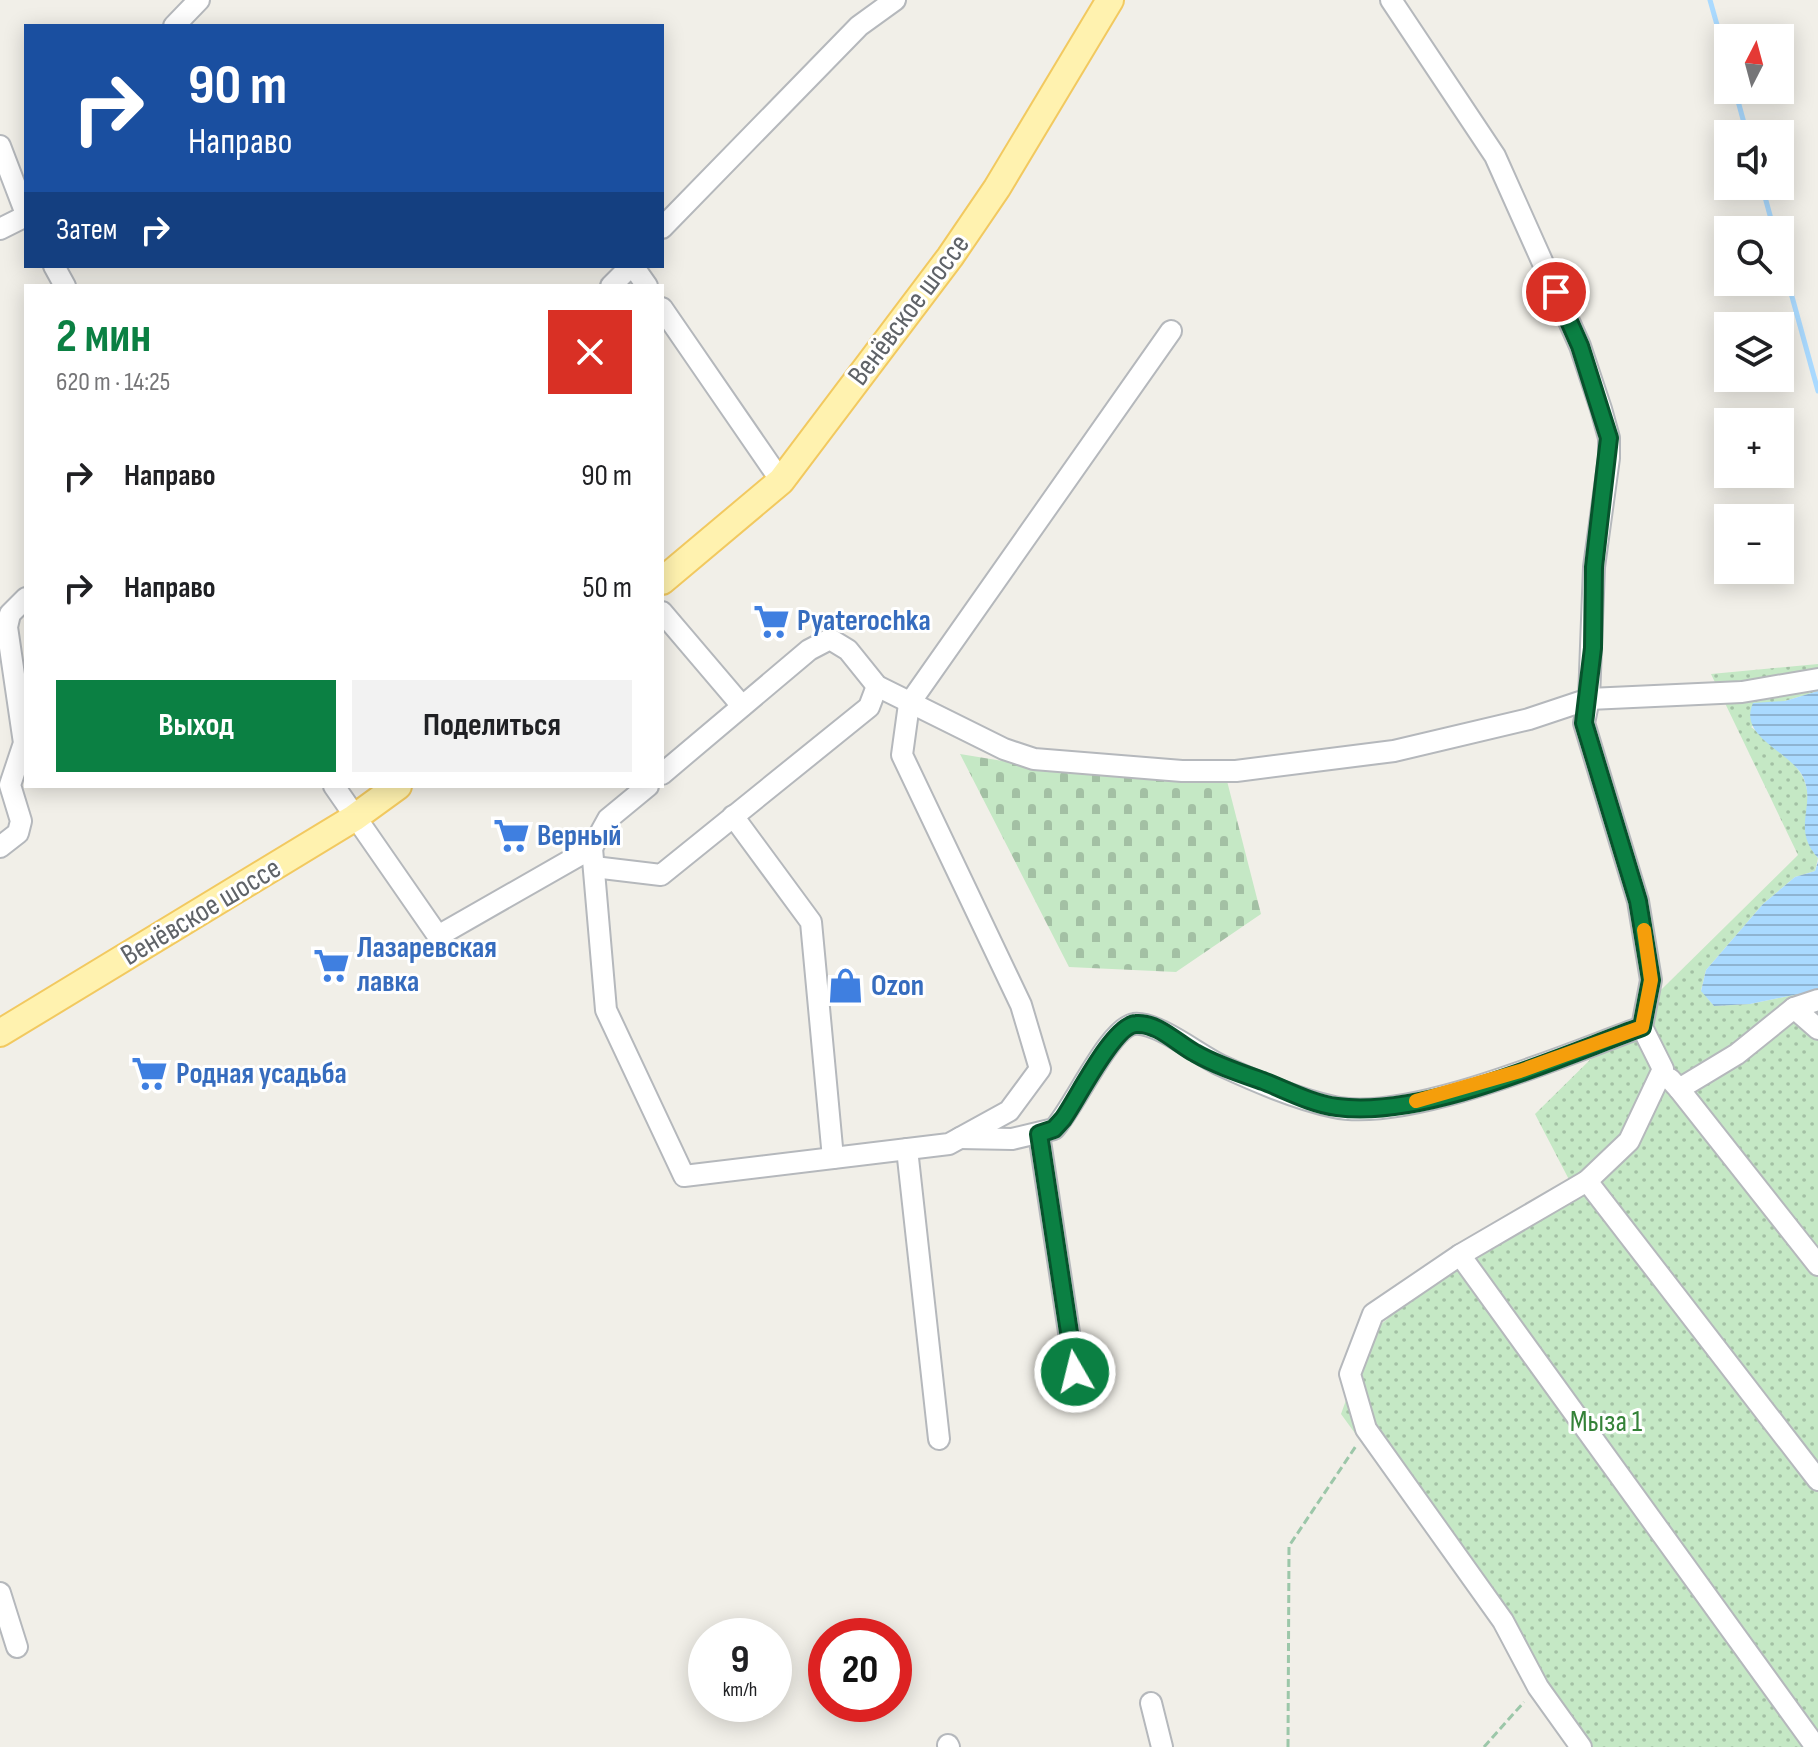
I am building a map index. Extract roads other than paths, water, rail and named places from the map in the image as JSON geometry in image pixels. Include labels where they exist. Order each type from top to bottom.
[{"type":"main road","name":"Венёвское шоссе","points":[[664,579],[781,481],[958,246],[1110,0]]},
{"type":"main road","name":"Венёвское шоссе","points":[[0,1033],[354,818],[395,788]]},
{"type":"street","points":[[176,24],[199,0]]},
{"type":"street","points":[[664,226],[859,26],[895,0]]},
{"type":"street","points":[[1391,0],[1495,156],[1580,346],[1609,438],[1594,567],[1589,699],[1584,723],[1638,901],[1646,940],[1651,980],[1642,1027],[1663,1069],[1818,1265]]},
{"type":"street","points":[[0,146],[24,210]]},
{"type":"street","points":[[0,229],[24,216]]},
{"type":"street","points":[[613,284],[630,268]]},
{"type":"street","points":[[664,311],[781,481]]},
{"type":"street","points":[[646,788],[608,819],[593,858],[606,1010],[684,1176],[949,1144],[1009,1111],[1040,1069],[1021,1005],[902,755],[909,704],[1171,331]]},
{"type":"street","points":[[0,847],[18,833],[21,821],[10,785],[24,743],[7,627],[10,614],[24,600]]},
{"type":"street","points":[[664,614],[742,706]]},
{"type":"street","points":[[664,772],[809,650],[830,639],[848,650],[877,686],[1004,749],[1034,759],[1236,771],[1394,751],[1529,719],[1589,699],[1742,692],[1818,679]]},
{"type":"street","points":[[335,788],[438,936],[593,858],[661,875],[869,707],[877,686]]},
{"type":"street","points":[[733,816],[811,922],[833,1158]]},
{"type":"street","points":[[1679,1089],[1737,1054],[1794,1008],[1818,1000]]},
{"type":"street","points":[[1794,1008],[1818,1029]]},
{"type":"street","points":[[960,1138],[1012,1139],[1054,1129],[1113,1040],[1127,1027],[1136,1024],[1152,1027],[1224,1067],[1310,1099],[1350,1109],[1401,1104],[1450,1094],[1642,1027]]},
{"type":"street","points":[[1581,1747],[1538,1687],[1503,1621],[1366,1429],[1350,1374],[1373,1314],[1460,1255],[1587,1181],[1629,1141],[1663,1069]]},
{"type":"street","points":[[1039,1134],[1075,1372]]},
{"type":"street","points":[[907,1149],[939,1439]]},
{"type":"street","points":[[1587,1181],[1818,1480]]},
{"type":"street","points":[[1460,1255],[1816,1747]]},
{"type":"street","points":[[0,1593],[17,1647]]},
{"type":"street","points":[[1151,1703],[1162,1747]]},
{"type":"water","points":[[1818,691],[1818,858],[1806,836],[1807,796],[1802,775],[1758,734],[1750,715],[1753,703],[1785,701]]},
{"type":"water","points":[[1818,861],[1818,990],[1750,1004],[1714,1006],[1701,991],[1706,970],[1763,904],[1795,877],[1815,871]]},
{"type":"waterway","points":[[1710,0],[1717,24]]},
{"type":"waterway","points":[[1739,104],[1743,120]]},
{"type":"waterway","points":[[1766,200],[1770,216]]},
{"type":"waterway","points":[[1792,296],[1818,391]]},
{"type":"place","name":"Pyaterochka","points":[[771,621]]},
{"type":"place","name":"Верный","points":[[511,836]]},
{"type":"place","name":"Лазаревская лавка","points":[[331,965]]},
{"type":"place","name":"Ozon","points":[[845,986]]},
{"type":"place","name":"Родная усадьба","points":[[150,1074]]},
{"type":"park label","name":"Мыза 1","points":[[1606,1422]]}]
